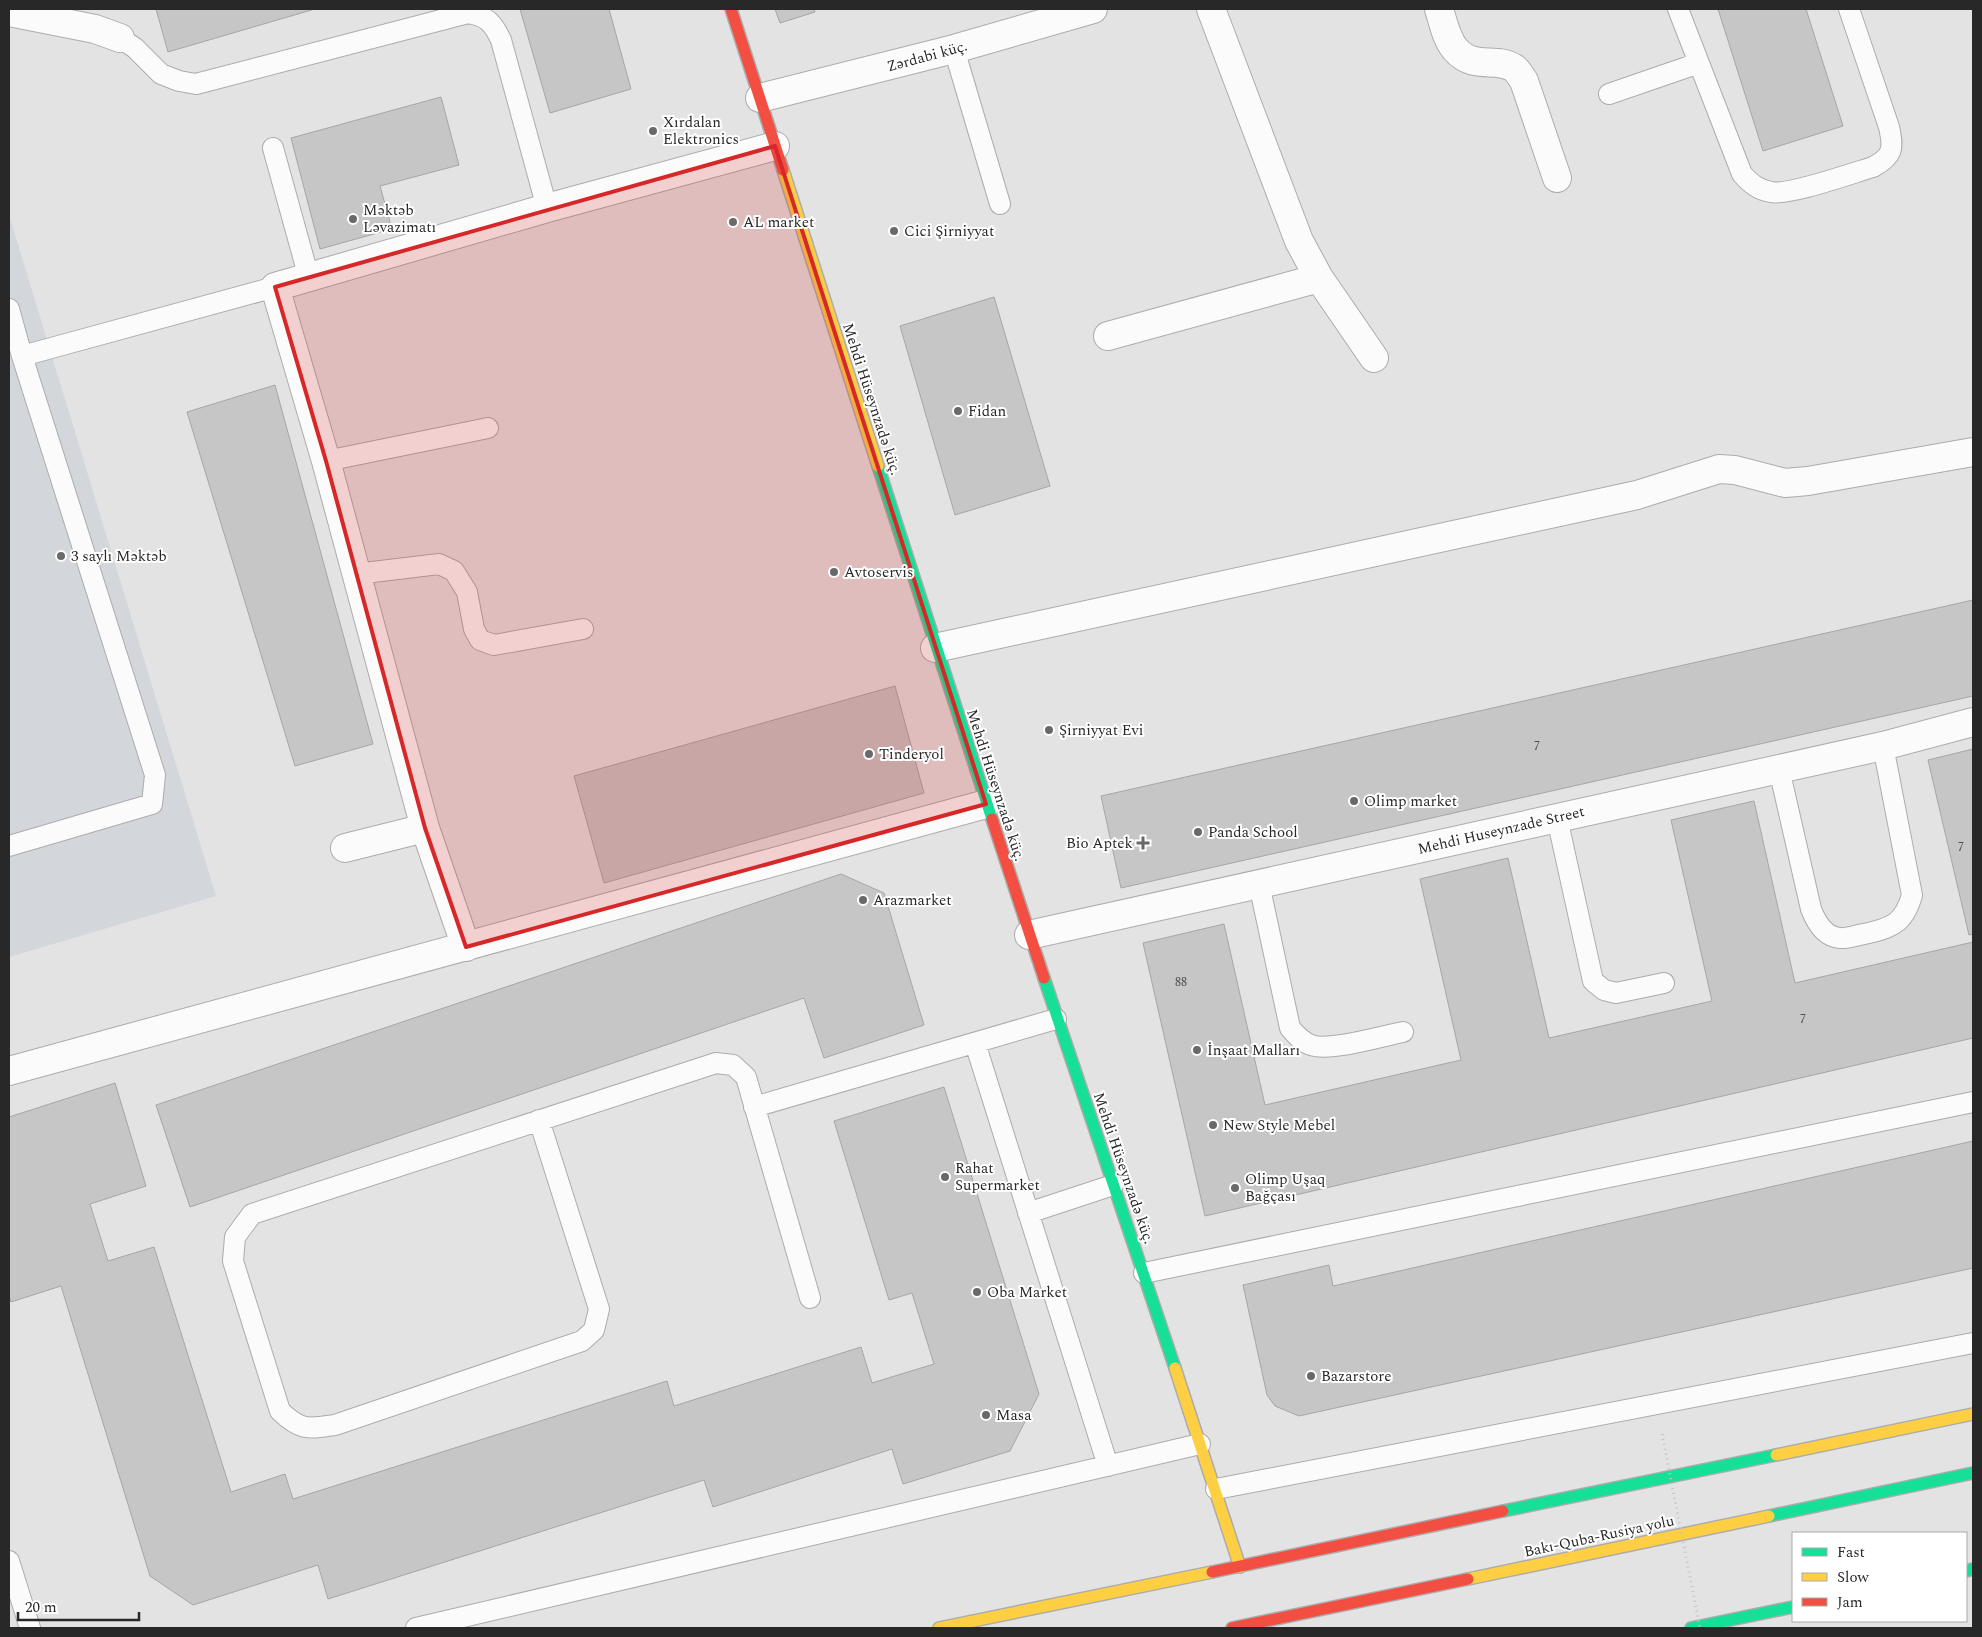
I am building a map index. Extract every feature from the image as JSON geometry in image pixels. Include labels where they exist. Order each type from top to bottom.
[{"type":"main road","name":"Mehdi Hüseynzadə küç.","points":[[731,9],[935,648],[1056,1019],[1144,1273],[1240,1567]]},
{"type":"main road","points":[[939,1628],[1973,1414]]},
{"type":"main road","name":"Bakı-Quba-Rusiya yolu","points":[[1232,1628],[1973,1474]]},
{"type":"main road","points":[[1697,1628],[1792,1607]]},
{"type":"street","name":"Zərdabi küç.","points":[[760,98],[954,49],[1093,9]]},
{"type":"street","points":[[1211,9],[1299,241],[1319,278],[1374,358]]},
{"type":"street","points":[[1439,9],[1448,37],[1464,57],[1479,63],[1505,64],[1515,69],[1524,81],[1557,178]]},
{"type":"street","points":[[9,12],[95,29],[120,38]]},
{"type":"street","points":[[466,947],[425,828],[326,461],[274,287],[548,208],[775,146]]},
{"type":"street","points":[[1108,336],[1319,278]]},
{"type":"street","points":[[935,648],[1637,495],[1719,469],[1735,470],[1785,483],[1808,481],[1973,452]]},
{"type":"street","name":"Mehdi Huseynzadе Street","points":[[1029,935],[1883,746],[1973,722]]},
{"type":"street","points":[[9,1072],[986,804]]},
{"type":"street","points":[[345,848],[425,828]]},
{"type":"lane","points":[[1678,9],[1742,174],[1753,186],[1771,193],[1787,192],[1873,167],[1885,160],[1893,145],[1889,127],[1849,9]]},
{"type":"lane","points":[[120,38],[135,48],[161,74],[179,81],[196,84],[468,13],[480,15],[494,25],[501,40],[548,208]]},
{"type":"lane","points":[[954,49],[1000,204]]},
{"type":"lane","points":[[1609,94],[1699,62]]},
{"type":"lane","points":[[273,148],[309,278]]},
{"type":"lane","points":[[22,356],[274,287]]},
{"type":"lane","points":[[9,309],[22,356],[155,775],[152,804],[9,846]]},
{"type":"lane","points":[[326,461],[488,428]]},
{"type":"lane","points":[[356,574],[439,564],[454,571],[467,592],[474,629],[480,640],[494,645],[583,629]]},
{"type":"lane","points":[[1779,769],[1811,909],[1817,923],[1827,933],[1840,938],[1887,929],[1898,922],[1908,910],[1912,895],[1883,746]]},
{"type":"lane","points":[[1557,818],[1593,981],[1604,990],[1616,993],[1664,984]]},
{"type":"lane","points":[[1259,884],[1290,1028],[1299,1038],[1311,1046],[1327,1048],[1403,1032]]},
{"type":"lane","points":[[754,1107],[1056,1019]]},
{"type":"lane","points":[[975,1043],[1108,1466]]},
{"type":"lane","points":[[539,1120],[600,1309],[594,1330],[582,1341],[335,1425],[313,1428],[294,1424],[280,1411],[233,1262],[235,1237],[252,1214],[539,1120],[716,1063],[733,1065],[746,1077],[810,1298]]},
{"type":"lane","points":[[1144,1273],[1973,1102]]},
{"type":"lane","points":[[1028,1212],[1113,1185]]},
{"type":"lane","points":[[1216,1490],[1973,1343]]},
{"type":"lane","points":[[416,1628],[1200,1444]]},
{"type":"lane","points":[[9,1561],[30,1628]]},
{"type":"path","points":[[1662,1434],[1682,1534],[1697,1628]]},
{"type":"highlighted area","points":[[775,146],[986,804],[466,947],[425,828],[326,461],[275,287]]},
{"type":"shaded area","name":"3 saylı Məktəb","points":[[9,215],[216,896],[9,957]]},
{"type":"building","points":[[156,9],[315,9],[168,52]]},
{"type":"building","points":[[520,9],[609,9],[631,89],[550,113]]},
{"type":"building","points":[[775,9],[814,9],[815,12],[780,23]]},
{"type":"building","points":[[1718,9],[1806,9],[1843,126],[1763,151]]},
{"type":"building","points":[[441,97],[459,165],[380,186],[392,229],[320,249],[291,138]]},
{"type":"building","points":[[994,297],[1050,486],[955,515],[900,326]]},
{"type":"building","points":[[275,385],[373,744],[295,766],[187,412]]},
{"type":"building","points":[[1973,600],[1973,696],[1121,888],[1101,796]]},
{"type":"building","points":[[895,686],[924,793],[604,883],[574,776]]},
{"type":"building","points":[[1973,749],[1973,934],[1969,935],[1928,760]]},
{"type":"building","points":[[1754,801],[1795,983],[1973,942],[1973,1038],[1205,1216],[1143,943],[1224,924],[1265,1105],[1461,1060],[1420,879],[1508,858],[1549,1038],[1712,1001],[1671,820]]},
{"type":"building","points":[[841,874],[884,893],[924,1025],[824,1058],[804,998],[190,1207],[156,1105]]},
{"type":"building","points":[[115,1083],[146,1186],[90,1204],[108,1261],[154,1247],[231,1492],[285,1474],[293,1499],[667,1381],[674,1406],[861,1347],[872,1383],[934,1364],[912,1293],[889,1300],[834,1121],[944,1087],[1039,1394],[1010,1451],[903,1484],[892,1449],[713,1507],[704,1480],[328,1599],[318,1565],[193,1605],[150,1576],[61,1286],[11,1302],[9,1295],[9,1117]]},
{"type":"building","points":[[1973,1141],[1973,1268],[1299,1416],[1275,1406],[1267,1395],[1243,1285],[1329,1265],[1333,1286]]},
{"type":"traffic: fast","points":[[878,466],[992,819]]},
{"type":"traffic: fast","points":[[1044,978],[1175,1368]]},
{"type":"traffic: fast","points":[[1503,1511],[1776,1455]]},
{"type":"traffic: fast","points":[[1769,1516],[1973,1473]]},
{"type":"traffic: fast","points":[[1967,1571],[1973,1569]]},
{"type":"traffic: fast","points":[[1691,1628],[1792,1607]]},
{"type":"traffic: slow","points":[[783,170],[878,466]]},
{"type":"traffic: slow","points":[[1175,1368],[1240,1567]]},
{"type":"traffic: slow","points":[[1776,1455],[1973,1414]]},
{"type":"traffic: slow","points":[[1468,1579],[1769,1516]]},
{"type":"traffic: slow","points":[[939,1628],[1212,1572]]},
{"type":"traffic: jam","points":[[731,9],[783,170]]},
{"type":"traffic: jam","points":[[992,819],[1044,978]]},
{"type":"traffic: jam","points":[[1212,1572],[1503,1511]]},
{"type":"traffic: jam","points":[[1232,1628],[1468,1579]]},
{"type":"place","name":"Xırdalan Elektronics","points":[[653,131]]},
{"type":"place","name":"Məktəb Ləvazimatı","points":[[353,219]]},
{"type":"place","name":"AL market","points":[[733,222]]},
{"type":"place","name":"Cici Şirniyyat","points":[[894,231]]},
{"type":"place","name":"Fidan","points":[[958,411]]},
{"type":"place","name":"3 saylı Məktəb","points":[[61,556]]},
{"type":"place","name":"Avtoservis","points":[[834,572]]},
{"type":"place","name":"Şirniyyat Evi","points":[[1049,730]]},
{"type":"place","name":"Tinderyol","points":[[869,754]]},
{"type":"place","name":"Olimp market","points":[[1354,801]]},
{"type":"place","name":"Panda School","points":[[1198,832]]},
{"type":"place","name":"Bio Aptek","points":[[1143,843]]},
{"type":"place","name":"Arazmarket","points":[[863,900]]},
{"type":"place","name":"İnşaat Malları","points":[[1197,1050]]},
{"type":"place","name":"New Style Mebel","points":[[1213,1125]]},
{"type":"place","name":"Rahat Supermarket","points":[[945,1177]]},
{"type":"place","name":"Olimp Uşaq Bağçası","points":[[1235,1188]]},
{"type":"place","name":"Oba Market","points":[[977,1292]]},
{"type":"place","name":"Bazarstore","points":[[1311,1376]]},
{"type":"place","name":"Masa","points":[[986,1415]]}]
